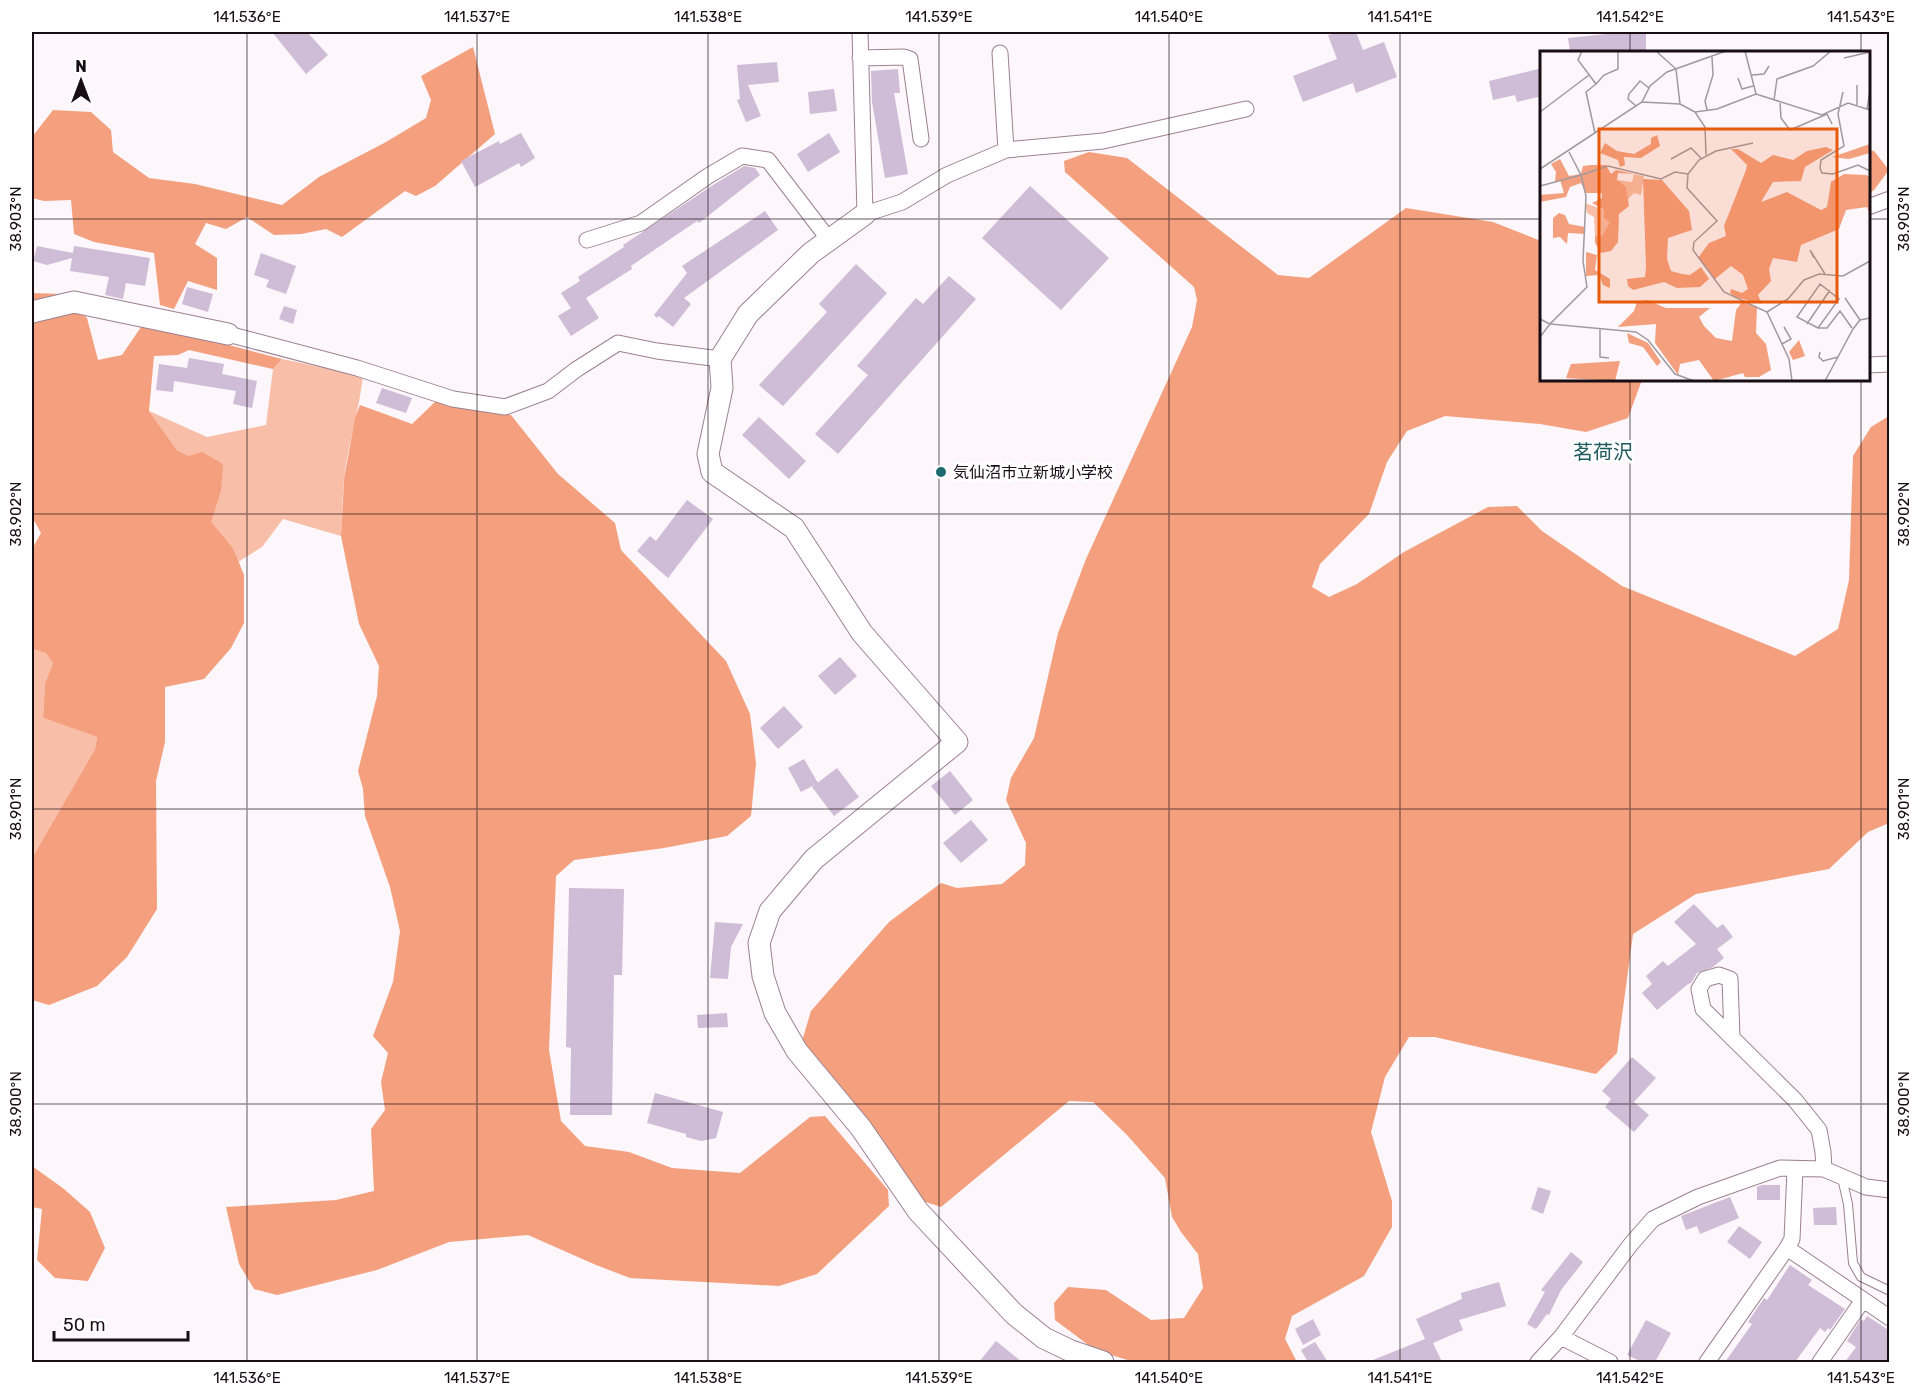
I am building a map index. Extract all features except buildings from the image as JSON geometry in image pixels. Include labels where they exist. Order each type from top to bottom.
[{"type":"street","points":[[860,32],[866,214]]},
{"type":"street","points":[[1000,53],[1006,150]]},
{"type":"street","points":[[860,58],[904,57],[910,59],[921,139]]},
{"type":"street","points":[[1103,1362],[1071,1351],[1044,1338],[1014,1314],[918,1210],[861,1128],[797,1051],[775,1013],[763,976],[759,943],[770,911],[814,859],[957,742],[862,633],[794,528],[712,472],[708,453],[722,388],[720,359],[748,314],[812,253],[866,214],[902,202],[947,175],[1006,150],[1103,141],[1246,109]]},
{"type":"street","points":[[587,240],[641,223],[708,176],[742,156],[768,160],[830,241]]},
{"type":"street","points":[[1870,207],[1890,198]]},
{"type":"street","points":[[32,312],[74,302],[228,334],[357,368],[453,399],[505,407],[548,391],[562,379],[618,343],[657,351],[720,359]]},
{"type":"street","points":[[1870,365],[1890,364]]},
{"type":"street","points":[[1732,1038],[1795,1100],[1820,1130],[1824,1170]]},
{"type":"street","points":[[1538,1362],[1653,1219],[1708,1194],[1780,1168],[1824,1170],[1866,1188],[1890,1190]]},
{"type":"street","points":[[1707,1362],[1792,1239],[1795,1169]]},
{"type":"street","points":[[1786,1248],[1890,1318]]},
{"type":"street","points":[[1821,1362],[1863,1300]]},
{"type":"street","points":[[1560,1337],[1610,1362]]},
{"type":"lane","points":[[1842,1178],[1848,1204],[1853,1263],[1862,1277],[1890,1291]]},
{"type":"shaded area","points":[[473,47],[495,134],[435,186],[416,196],[405,191],[342,237],[326,229],[301,234],[274,235],[247,217],[226,229],[206,223],[195,244],[217,258],[217,290],[188,281],[174,309],[160,305],[154,253],[94,242],[74,234],[71,200],[44,201],[32,198],[32,137],[53,110],[91,112],[111,130],[113,152],[149,178],[195,184],[282,205],[319,177],[426,118],[431,100],[421,76]]},
{"type":"shaded area","points":[[1870,150],[1874,151],[1889,170],[1870,192]]},
{"type":"shaded area","points":[[1089,152],[1127,158],[1278,275],[1309,278],[1406,208],[1493,222],[1540,241],[1540,381],[1642,381],[1628,418],[1586,432],[1540,424],[1445,416],[1407,431],[1387,462],[1369,514],[1320,564],[1312,587],[1329,597],[1357,584],[1404,552],[1488,507],[1517,506],[1542,531],[1622,586],[1795,656],[1838,629],[1849,580],[1853,456],[1871,427],[1889,416],[1889,823],[1868,832],[1829,869],[1696,894],[1633,934],[1617,1053],[1596,1074],[1435,1037],[1409,1037],[1385,1077],[1371,1132],[1392,1201],[1392,1227],[1364,1276],[1292,1316],[1285,1339],[1297,1362],[1134,1362],[1095,1350],[1055,1320],[1054,1303],[1068,1287],[1106,1290],[1151,1320],[1184,1318],[1203,1288],[1198,1254],[1172,1217],[1165,1178],[1127,1135],[1093,1102],[1069,1101],[941,1207],[923,1201],[802,1041],[811,1011],[889,922],[941,883],[957,888],[1002,884],[1025,865],[1026,843],[1006,800],[1011,778],[1034,738],[1058,633],[1086,559],[1192,327],[1197,300],[1194,287],[1065,172],[1064,161]]},
{"type":"shaded area","points":[[32,293],[62,294],[87,318],[98,360],[122,355],[141,327],[187,334],[282,359],[273,369],[189,350],[178,355],[154,356],[149,411],[177,450],[189,456],[202,452],[223,464],[221,491],[211,522],[233,548],[244,575],[244,623],[231,648],[204,679],[165,687],[165,742],[156,781],[157,909],[127,957],[97,986],[49,1005],[32,1000],[32,858],[95,749],[97,737],[43,718],[45,683],[53,663],[46,653],[32,649],[32,549],[41,533],[32,517]]},
{"type":"shaded area","points":[[282,359],[363,376],[344,479],[341,536],[283,519],[262,547],[238,562],[233,548],[210,522],[221,491],[189,456],[177,450],[149,411],[207,437],[266,425],[273,369]]},
{"type":"shaded area","points":[[436,401],[511,415],[558,474],[615,523],[621,550],[726,661],[750,714],[756,763],[751,816],[727,836],[664,848],[574,860],[556,876],[549,1050],[561,1121],[585,1146],[629,1152],[672,1168],[740,1173],[810,1117],[825,1116],[888,1190],[889,1206],[817,1274],[779,1286],[630,1278],[528,1235],[449,1242],[377,1270],[277,1295],[254,1289],[239,1264],[226,1207],[336,1200],[374,1191],[371,1129],[385,1110],[381,1082],[388,1053],[373,1036],[393,982],[400,931],[390,887],[365,816],[363,789],[358,771],[377,696],[379,666],[359,624],[341,536],[344,479],[355,418],[360,405],[412,424]]},
{"type":"shaded area","points":[[32,649],[47,653],[53,663],[45,683],[43,718],[97,737],[95,749],[32,858]]},
{"type":"shaded area","points":[[32,1166],[64,1189],[90,1212],[105,1248],[88,1281],[55,1278],[37,1260],[42,1209],[32,1207]]},
{"type":"place","name":"気仙沼市立新城小学校","points":[[941,472]]},
{"type":"district","name":"茗荷沢","points":[[1603,452]]}]
